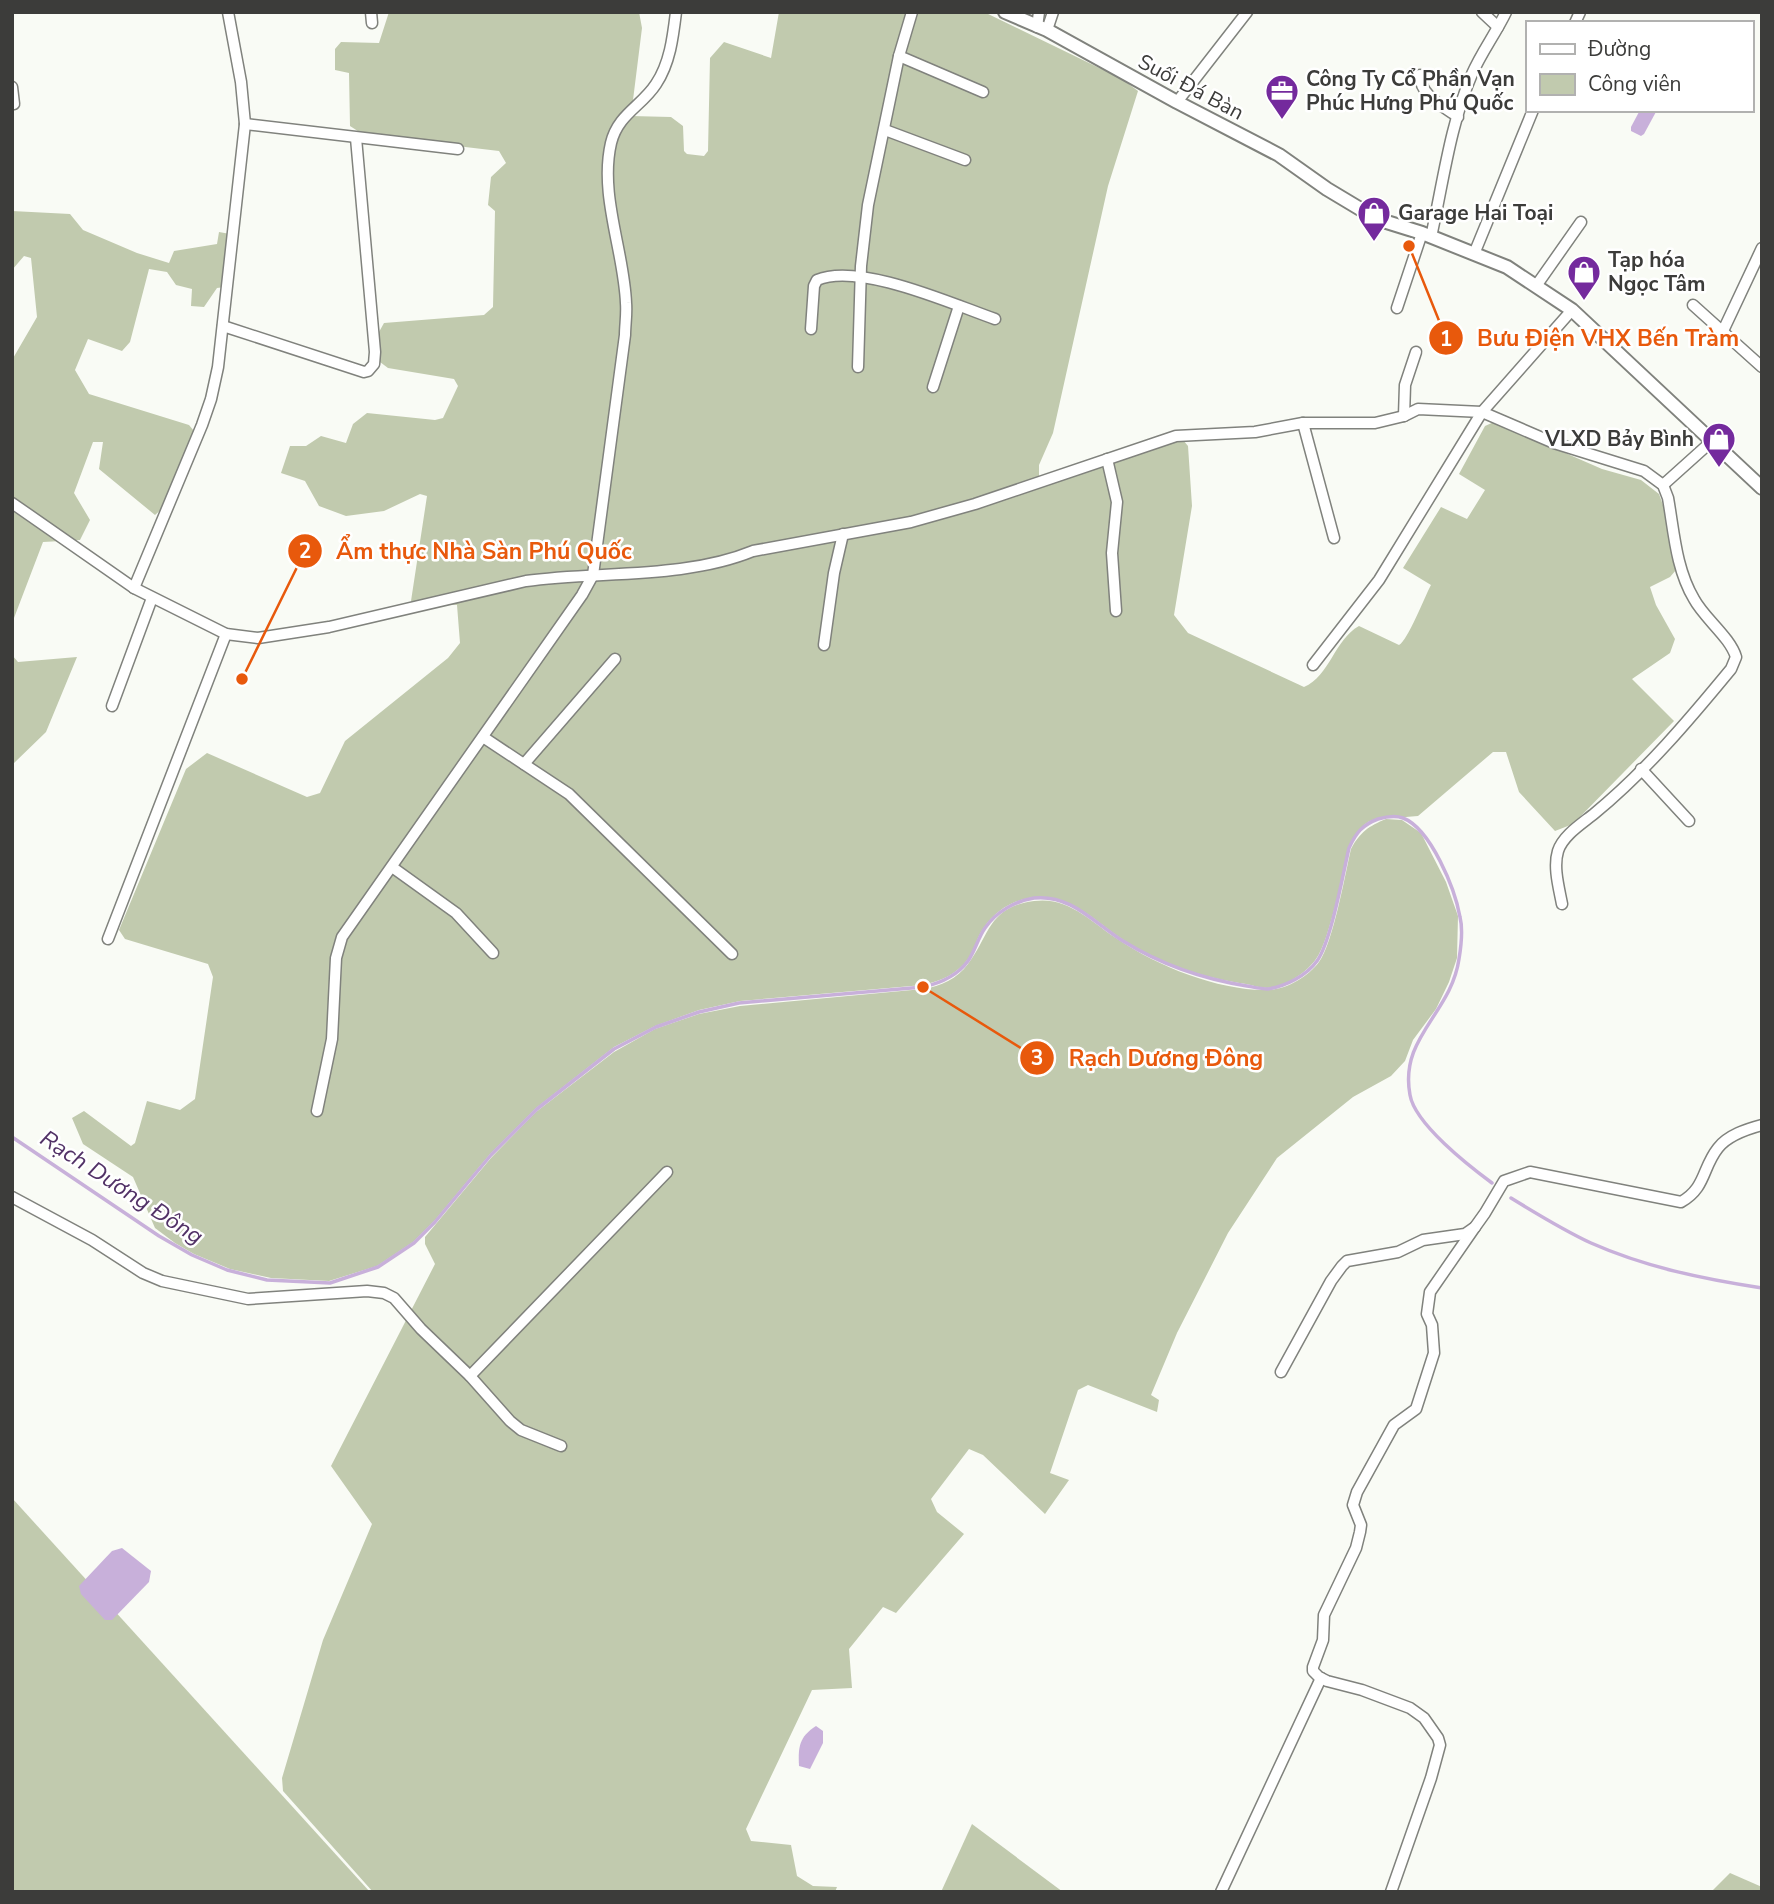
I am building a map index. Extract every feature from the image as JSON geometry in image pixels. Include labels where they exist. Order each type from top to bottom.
[{"type":"street","points":[[134,588],[202,425],[213,388],[223,326],[245,124],[241,82],[228,12]]},
{"type":"street","points":[[317,1111],[332,1039],[339,945],[582,595],[593,575],[625,335],[626,302],[610,192],[609,159],[612,141],[620,123],[629,110],[655,87],[663,73],[672,45],[676,12]]},
{"type":"street","points":[[858,367],[860,277],[868,205],[899,56],[912,12]]},
{"type":"street","name":"Suối Đá Bàn","points":[[1005,12],[1042,28],[1279,155],[1327,189],[1377,219],[1507,267],[1572,310],[1762,488]]},
{"type":"street","points":[[1039,12],[1042,28]]},
{"type":"street","points":[[1042,28],[1053,12]]},
{"type":"street","points":[[1177,102],[1247,12]]},
{"type":"street","points":[[1482,12],[1499,27]]},
{"type":"street","points":[[1397,308],[1426,235],[1472,74],[1506,12]]},
{"type":"street","points":[[899,56],[983,92]]},
{"type":"street","points":[[1420,75],[1425,93],[1458,117]]},
{"type":"street","points":[[12,87],[14,104]]},
{"type":"street","points":[[1474,254],[1532,112]]},
{"type":"street","points":[[245,124],[458,149]]},
{"type":"street","points":[[885,130],[965,160]]},
{"type":"street","points":[[223,326],[364,372],[374,364],[371,290],[356,138]]},
{"type":"street","points":[[1536,286],[1581,222]]},
{"type":"street","points":[[1722,333],[1762,248]]},
{"type":"street","points":[[811,329],[814,286],[817,280],[825,276],[860,277],[889,282],[995,319]]},
{"type":"street","points":[[933,387],[959,306]]},
{"type":"street","points":[[1693,306],[1762,367]]},
{"type":"street","points":[[1313,665],[1380,580],[1482,412],[1572,310]]},
{"type":"street","points":[[1404,416],[1405,385],[1416,352]]},
{"type":"street","points":[[12,503],[152,598],[226,634],[258,638],[289,634],[526,581],[702,566],[734,559],[753,551],[911,522],[962,508],[1176,436],[1255,432],[1303,423],[1375,423],[1404,416],[1418,409],[1482,412],[1554,443],[1644,471],[1663,485],[1685,584],[1703,614],[1730,645],[1735,657],[1731,669],[1681,729],[1610,800],[1564,841],[1559,849],[1558,886],[1562,904]]},
{"type":"street","points":[[1303,423],[1334,538]]},
{"type":"street","points":[[1663,485],[1712,441]]},
{"type":"street","points":[[1107,459],[1117,502],[1112,553],[1116,611]]},
{"type":"street","points":[[824,645],[834,573],[843,534]]},
{"type":"street","points":[[112,706],[152,598]]},
{"type":"street","points":[[108,939],[226,634]]},
{"type":"street","points":[[524,764],[615,659]]},
{"type":"street","points":[[483,737],[569,794],[732,954]]},
{"type":"street","points":[[1641,769],[1689,821]]},
{"type":"street","points":[[393,867],[456,913],[493,953]]},
{"type":"street","points":[[1391,1892],[1431,1778],[1440,1745],[1438,1738],[1424,1718],[1410,1707],[1321,1678],[1312,1667],[1323,1640],[1324,1615],[1356,1548],[1361,1525],[1353,1505],[1357,1492],[1394,1425],[1416,1409],[1434,1353],[1432,1325],[1427,1314],[1430,1292],[1504,1181],[1530,1172],[1681,1202],[1694,1194],[1718,1146],[1741,1131],[1762,1125]]},
{"type":"street","points":[[470,1376],[667,1172]]},
{"type":"street","points":[[12,1197],[162,1281],[248,1299],[367,1291],[384,1293],[394,1298],[515,1426],[561,1446]]},
{"type":"street","points":[[1281,1372],[1331,1281],[1347,1261],[1398,1252],[1423,1240],[1465,1234],[1475,1227]]},
{"type":"street","points":[[1221,1892],[1321,1678]]},
{"type":"green space","points":[[389,12],[639,12],[642,28],[631,116],[671,117],[683,126],[684,151],[687,154],[704,156],[708,151],[710,58],[724,42],[771,58],[779,12],[984,12],[1122,79],[1138,91],[1108,186],[1053,433],[1039,465],[1039,487],[1174,440],[1183,440],[1188,446],[1192,506],[1174,615],[1188,633],[1304,687],[1320,675],[1344,640],[1359,626],[1399,645],[1403,642],[1431,585],[1403,568],[1441,507],[1467,519],[1485,490],[1459,474],[1485,426],[1494,422],[1602,469],[1641,480],[1659,494],[1668,519],[1676,570],[1670,577],[1650,587],[1656,605],[1675,639],[1670,653],[1632,679],[1674,721],[1573,824],[1555,831],[1519,792],[1506,752],[1493,752],[1418,816],[1386,817],[1369,821],[1355,835],[1349,848],[1331,922],[1321,950],[1306,970],[1281,985],[1262,988],[1182,968],[1136,948],[1083,911],[1063,901],[1039,897],[1023,899],[996,914],[982,930],[964,964],[954,973],[936,981],[923,985],[740,1001],[699,1010],[655,1026],[614,1047],[536,1108],[490,1154],[413,1242],[377,1266],[329,1281],[271,1278],[230,1269],[194,1254],[155,1228],[133,1177],[83,1144],[72,1118],[84,1111],[131,1146],[135,1143],[147,1101],[180,1110],[195,1099],[213,977],[208,964],[125,939],[119,930],[186,769],[207,753],[307,797],[320,793],[345,741],[448,658],[460,643],[457,605],[411,601],[427,496],[420,494],[384,511],[346,516],[319,506],[305,481],[281,473],[290,446],[306,446],[321,436],[346,443],[353,424],[367,413],[435,420],[443,418],[458,386],[454,379],[388,368],[380,362],[379,332],[384,323],[484,315],[493,307],[495,211],[488,205],[491,177],[506,163],[499,151],[364,135],[350,126],[349,73],[335,70],[335,49],[341,42],[379,43]]},
{"type":"green space","points":[[12,211],[70,214],[83,230],[137,253],[169,263],[174,251],[217,244],[219,232],[230,234],[225,287],[217,288],[204,307],[191,306],[192,289],[176,285],[167,272],[149,269],[130,342],[122,351],[88,339],[75,370],[89,394],[189,425],[194,431],[165,506],[155,515],[99,469],[103,442],[93,442],[74,493],[90,520],[80,540],[43,542],[12,629],[12,360],[37,317],[31,258],[24,256],[12,270]]},
{"type":"green space","points":[[12,655],[18,662],[77,657],[46,732],[12,765]]},
{"type":"green space","points":[[1386,819],[1402,820],[1421,833],[1446,882],[1458,916],[1457,958],[1436,1009],[1413,1040],[1405,1061],[1391,1076],[1353,1097],[1277,1158],[1228,1233],[1177,1333],[1151,1395],[1159,1400],[1157,1412],[1088,1385],[1078,1390],[1050,1473],[1069,1480],[1045,1514],[983,1455],[969,1449],[931,1499],[937,1512],[964,1534],[896,1613],[883,1607],[849,1649],[852,1688],[812,1690],[746,1829],[751,1841],[791,1845],[797,1876],[813,1886],[837,1887],[835,1892],[373,1892],[283,1791],[282,1778],[323,1640],[372,1524],[331,1466],[435,1264],[425,1244],[425,1237],[491,1158],[536,1112],[614,1052],[655,1029],[699,1014],[740,1006],[936,986],[954,978],[964,969],[992,924],[1007,909],[1019,904],[1047,901],[1069,907],[1134,950],[1169,967],[1208,981],[1246,989],[1272,990],[1287,986],[1302,978],[1319,962],[1334,925],[1351,849],[1366,830]]},
{"type":"green space","points":[[12,1498],[370,1892],[12,1892]]},
{"type":"green space","points":[[972,1824],[1063,1892],[941,1892]]},
{"type":"green space","points":[[1730,1873],[1762,1887],[1762,1892],[1711,1892]]},
{"type":"shaded area","points":[[1639,112],[1656,112],[1641,136],[1631,131]]},
{"type":"shaded area","points":[[122,1548],[151,1571],[149,1582],[112,1620],[105,1620],[81,1594],[79,1586],[112,1551]]},
{"type":"shaded area","points":[[816,1726],[823,1731],[823,1743],[810,1769],[799,1766],[801,1743],[806,1734]]},
{"type":"waterway","name":"Rạch Dương Đông","points":[[12,1137],[159,1236],[192,1255],[227,1270],[267,1280],[330,1283],[378,1267],[414,1243],[491,1155],[537,1109],[614,1049],[656,1027],[699,1012],[739,1003],[923,987],[936,983],[954,975],[964,966],[989,922],[1006,908],[1027,899],[1047,898],[1071,905],[1137,949],[1198,975],[1263,989],[1289,983],[1307,971],[1322,952],[1336,907],[1349,848],[1354,838],[1368,824],[1393,816],[1413,824],[1432,847],[1453,891],[1461,927],[1460,954],[1454,978],[1412,1057],[1410,1095],[1414,1106],[1432,1131],[1492,1183]]},
{"type":"waterway","name":"Rạch Dương Đông","points":[[1511,1198],[1570,1233],[1632,1259],[1718,1281],[1762,1288]]},
{"type":"place","name":"Công Ty Cổ Phần Vạn Phúc Hưng Phú Quốc","points":[[1282,121]]},
{"type":"place","name":"Garage Hai Toại","points":[[1374,243]]},
{"type":"place","name":"Bưu Điện VHX Bến Tràm","points":[[1409,246]]},
{"type":"place","name":"Tạp hóa Ngọc Tâm","points":[[1584,302]]},
{"type":"place","name":"VLXD Bảy Bình","points":[[1719,469]]},
{"type":"place","name":"Ẩm thực Nhà Sàn Phú Quốc","points":[[242,679]]},
{"type":"place","name":"Rạch Dương Đông","points":[[923,987]]}]
